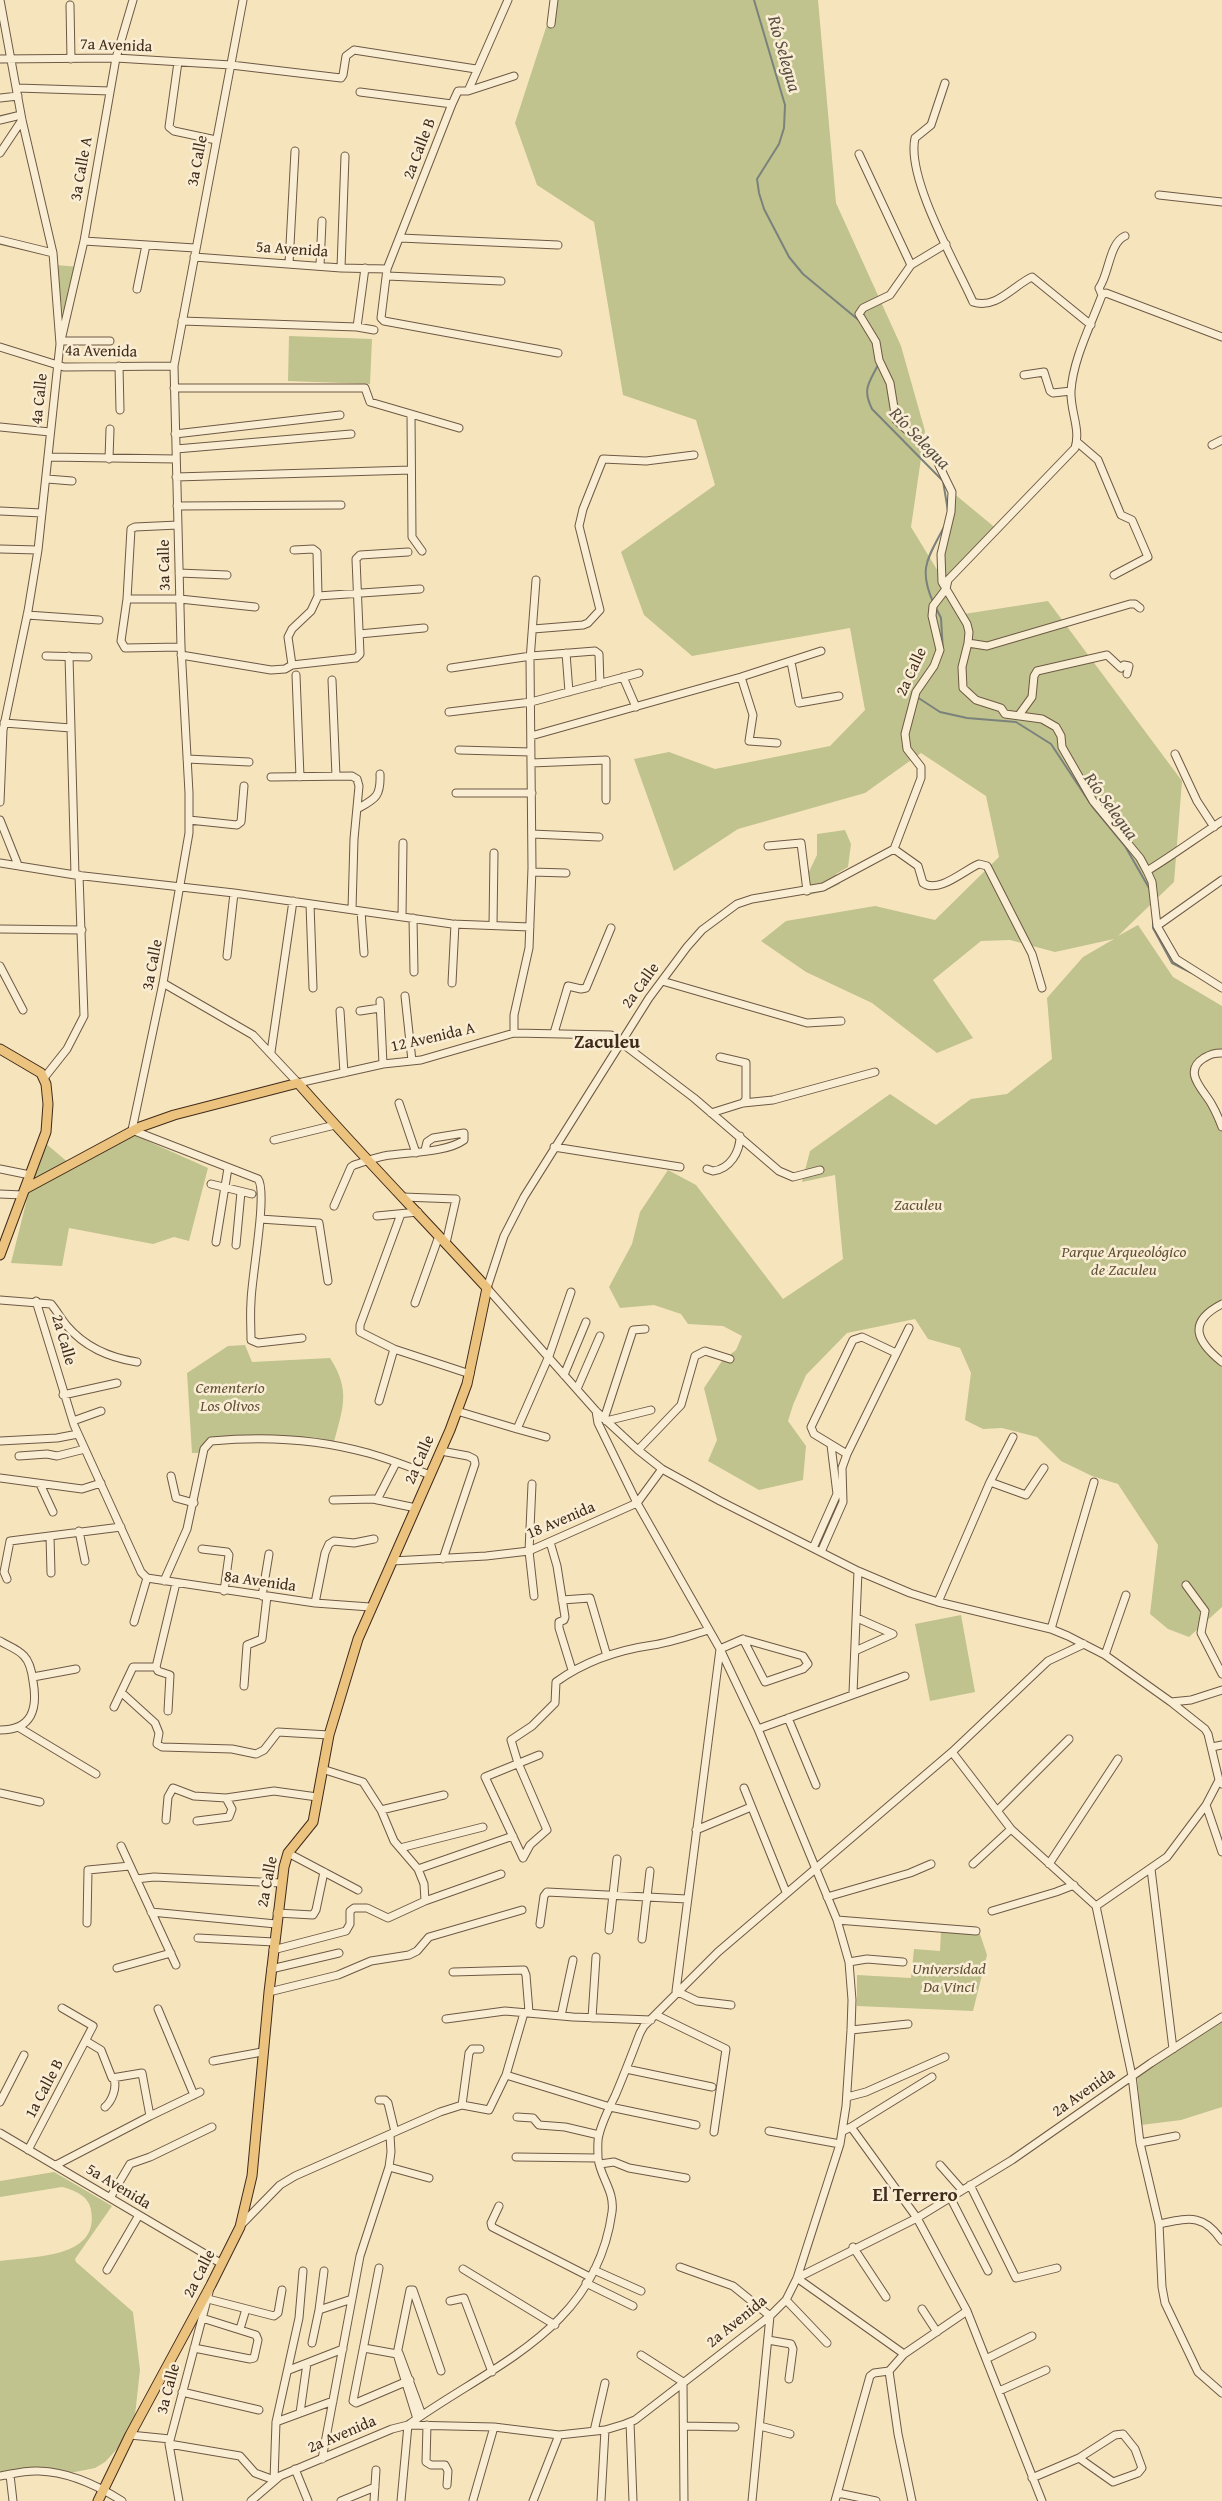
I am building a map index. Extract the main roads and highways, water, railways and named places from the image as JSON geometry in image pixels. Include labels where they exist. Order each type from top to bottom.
[{"type":"main road","points":[[0,1048],[37,1069],[44,1078],[47,1092],[46,1132],[0,1255]]},
{"type":"main road","name":"12 Avenida A","points":[[24,1192],[132,1130],[174,1116],[298,1083],[367,1161],[419,1212],[487,1288]]},
{"type":"main road","name":"2a Calle","points":[[98,2501],[130,2435],[240,2227],[252,2176],[268,1992],[281,1883],[288,1853],[313,1822],[328,1735],[352,1656],[370,1607],[416,1508],[457,1411],[470,1374],[487,1288]]},
{"type":"waterway","name":"Río Selegua","points":[[754,0],[785,105],[784,128],[779,144],[757,179],[764,209],[789,257],[803,274],[861,322]]},
{"type":"waterway","name":"Río Selegua","points":[[878,365],[867,391],[872,409],[943,481],[948,511]]},
{"type":"waterway","name":"Río Selegua","points":[[933,602],[926,580],[927,563],[944,527]]},
{"type":"waterway","name":"Río Selegua","points":[[935,606],[941,618],[943,652]]},
{"type":"waterway","name":"Río Selegua","points":[[917,697],[940,712],[967,718],[1016,722],[1051,744],[1092,806],[1125,846],[1149,888]]},
{"type":"waterway","name":"Río Selegua","points":[[1153,917],[1153,928],[1172,963],[1192,973]]},
{"type":"district","name":"Zaculeu","points":[[607,1043]]},
{"type":"district","name":"El Terrero","points":[[915,2196]]},
{"type":"park label","name":"Parque Arqueológico de Zaculeu","points":[[1124,1262]]},
{"type":"park label","name":"Cementerio Los Olivos","points":[[230,1398]]},
{"type":"park label","name":"Universidad Da Vinci","points":[[949,1979]]}]
